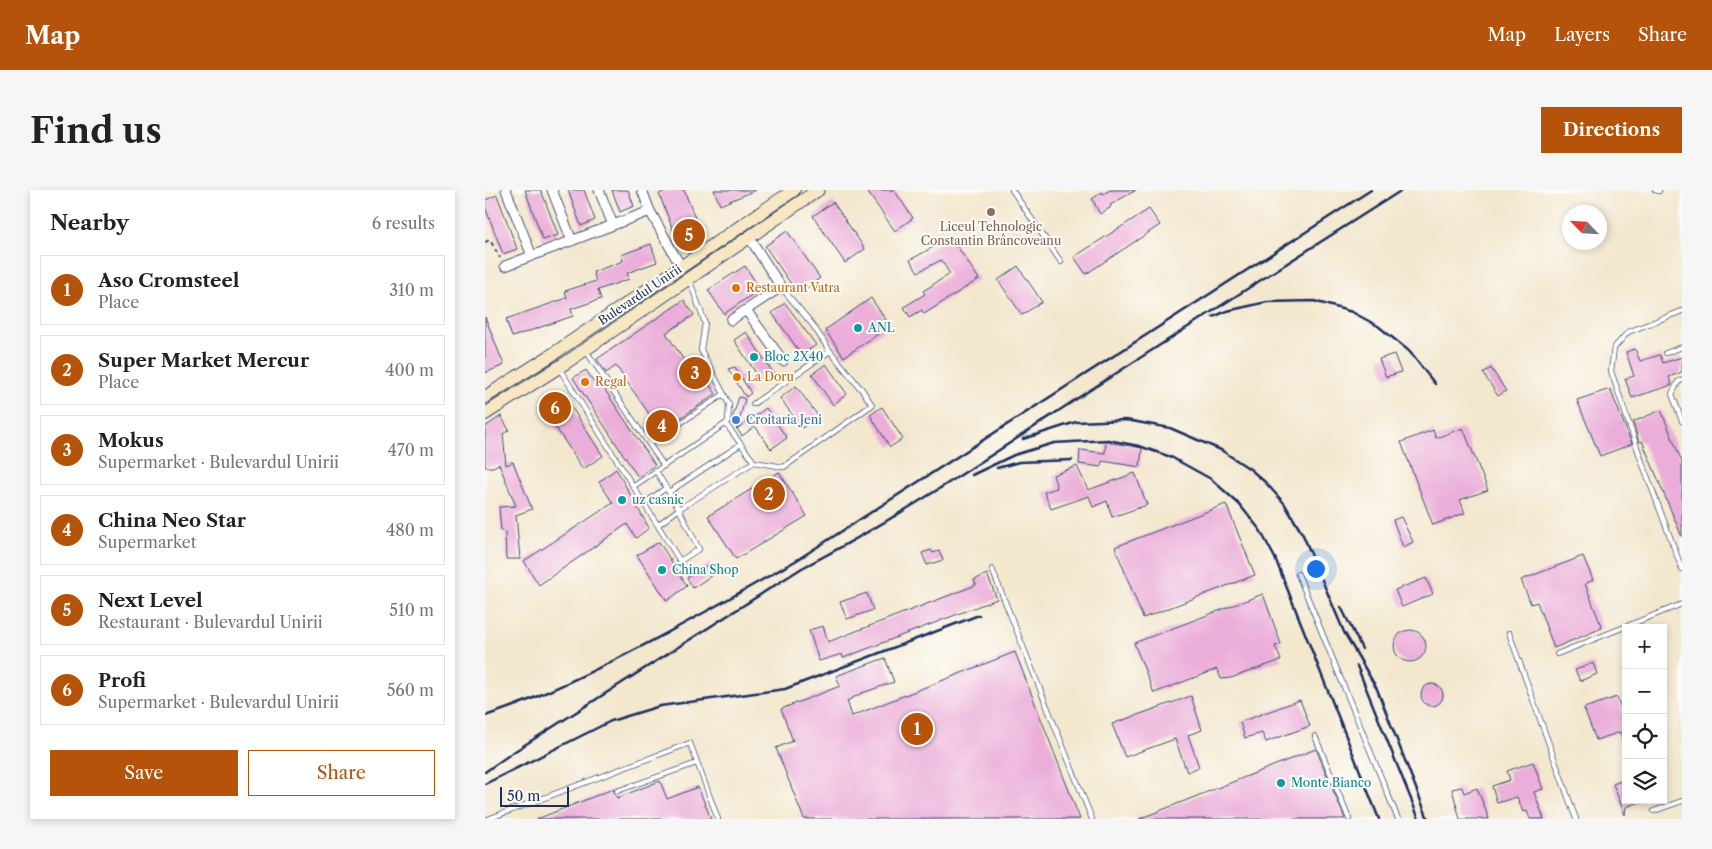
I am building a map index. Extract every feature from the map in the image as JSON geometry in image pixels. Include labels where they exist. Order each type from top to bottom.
[{"type":"main road","name":"Bulevardul Unirii","points":[[485,397],[550,356],[794,190]]},
{"type":"main road","name":"Bulevardul Unirii","points":[[485,414],[559,368],[818,190]]},
{"type":"main road","points":[[742,225],[749,237]]},
{"type":"main road","points":[[681,266],[689,278]]},
{"type":"main road","points":[[550,356],[559,368]]},
{"type":"main road","points":[[514,380],[522,392]]},
{"type":"street","points":[[506,190],[532,256]]},
{"type":"street","points":[[552,190],[572,241]]},
{"type":"street","points":[[599,190],[613,225]]},
{"type":"street","points":[[642,190],[650,211],[681,266]]},
{"type":"street","points":[[505,266],[650,211]]},
{"type":"street","points":[[731,320],[781,288],[749,237]]},
{"type":"street","points":[[746,310],[783,361]]},
{"type":"lane","points":[[1012,190],[1061,262]]},
{"type":"lane","points":[[634,486],[728,422],[729,404],[701,350],[705,323],[689,278]]},
{"type":"lane","points":[[658,525],[679,508],[754,462],[785,467],[872,405],[861,388],[830,351],[812,324],[781,288]]},
{"type":"lane","points":[[1682,311],[1627,332],[1614,348],[1611,371],[1641,462],[1682,569]]},
{"type":"lane","points":[[1666,353],[1682,347]]},
{"type":"lane","points":[[585,350],[664,466]]},
{"type":"lane","points":[[753,404],[830,351]]},
{"type":"lane","points":[[559,368],[680,561],[699,549],[679,508],[656,471]]},
{"type":"lane","points":[[1682,380],[1678,382],[1672,394],[1682,421]]},
{"type":"lane","points":[[861,388],[866,399]]},
{"type":"lane","points":[[649,444],[724,394]]},
{"type":"lane","points":[[726,424],[754,462]]},
{"type":"lane","points":[[645,503],[741,444]]},
{"type":"lane","points":[[993,569],[1093,819]]},
{"type":"lane","points":[[1298,574],[1398,819]]},
{"type":"lane","points":[[1557,654],[1682,604]]},
{"type":"lane","points":[[1509,633],[1576,819]]},
{"type":"lane","points":[[1315,736],[1349,819]]},
{"type":"lane","points":[[488,819],[690,743],[718,819]]},
{"type":"lane","points":[[617,791],[697,762]]},
{"type":"lane","points":[[1654,811],[1682,801]]},
{"type":"path","points":[[485,242],[490,240],[505,266]]},
{"type":"building","points":[[525,190],[541,190],[558,235],[543,240]]},
{"type":"building","points":[[568,190],[584,190],[595,220],[581,226]]},
{"type":"building","points":[[612,190],[628,190],[634,206],[620,212]]},
{"type":"building","points":[[668,190],[684,190],[700,231],[686,237],[688,241],[679,245],[659,194]]},
{"type":"building","points":[[714,190],[756,190],[720,205]]},
{"type":"building","points":[[866,190],[894,190],[913,218],[895,231]]},
{"type":"building","points":[[1110,190],[1136,190],[1110,205],[1111,207],[1100,214],[1092,199],[1102,192],[1103,194]]},
{"type":"building","points":[[497,195],[517,249],[503,254],[485,207],[485,200]]},
{"type":"building","points":[[833,202],[865,249],[845,263],[813,216]]},
{"type":"building","points":[[1149,209],[1160,225],[1086,274],[1074,257]]},
{"type":"building","points":[[787,231],[820,278],[798,294],[765,246]]},
{"type":"building","points":[[951,237],[979,279],[924,314],[922,310],[910,317],[904,307],[925,294],[923,291],[950,274],[941,260],[918,272],[910,260]]},
{"type":"building","points":[[651,244],[657,262],[627,273],[629,279],[598,290],[601,299],[571,309],[573,316],[512,337],[506,319],[567,298],[565,291],[596,281],[593,272],[623,261],[621,255]]},
{"type":"building","points":[[745,266],[760,289],[724,314],[708,290]]},
{"type":"building","points":[[1018,266],[1042,302],[1022,315],[998,280]]},
{"type":"building","name":"ANL","points":[[871,298],[890,326],[844,357],[825,330]]},
{"type":"building","points":[[684,300],[694,315],[666,333],[691,371],[697,367],[716,394],[661,431],[616,366],[606,373],[597,359]]},
{"type":"building","points":[[785,303],[816,345],[802,355],[772,313]]},
{"type":"building","points":[[485,317],[504,365],[485,373]]},
{"type":"building","name":"Bloc 2X40","points":[[746,332],[774,374],[762,382],[734,340]]},
{"type":"building","points":[[1635,349],[1640,361],[1660,355],[1663,363],[1682,357],[1682,372],[1669,377],[1672,385],[1632,398],[1625,379],[1634,376],[1626,352]]},
{"type":"building","points":[[1394,354],[1401,372],[1386,377],[1379,359]]},
{"type":"building","points":[[826,364],[847,394],[833,405],[812,374]]},
{"type":"building","name":"La Doru","points":[[735,367],[751,393],[746,397],[728,369]]},
{"type":"building","points":[[1491,368],[1506,391],[1498,396],[1483,373]]},
{"type":"building","points":[[586,370],[599,389],[603,387],[655,465],[638,477],[573,378]]},
{"type":"building","points":[[796,386],[818,416],[802,428],[780,398]]},
{"type":"building","points":[[1610,389],[1632,444],[1600,456],[1577,400]]},
{"type":"building","points":[[563,394],[603,456],[583,469],[543,408]]},
{"type":"building","points":[[739,397],[745,399],[737,429],[732,419]]},
{"type":"building","points":[[882,407],[903,439],[890,447],[870,415]]},
{"type":"building","points":[[766,408],[787,438],[771,449],[755,426],[742,436],[737,429]]},
{"type":"building","points":[[1661,410],[1682,462],[1682,537],[1642,441],[1639,442],[1633,422]]},
{"type":"building","points":[[501,416],[509,430],[503,434],[506,465],[513,462],[532,509],[516,515],[520,559],[506,559],[505,532],[501,531],[499,507],[516,506],[499,464],[493,467],[485,467],[485,427]]},
{"type":"building","points":[[1463,428],[1488,490],[1460,500],[1465,513],[1433,525],[1401,442],[1433,430],[1436,438]]},
{"type":"building","points":[[1106,442],[1142,448],[1140,467],[1102,461],[1101,467],[1079,464],[1080,450],[1105,453]]},
{"type":"building","points":[[1077,466],[1088,490],[1135,473],[1147,505],[1112,517],[1107,501],[1093,507],[1089,496],[1051,509],[1044,492],[1057,488],[1053,475]]},
{"type":"building","points":[[616,469],[649,528],[636,538],[627,524],[539,585],[524,561],[613,503],[599,482]]},
{"type":"building","points":[[779,472],[807,516],[736,559],[708,516]]},
{"type":"building","points":[[1226,504],[1255,575],[1143,618],[1115,547]]},
{"type":"building","points":[[1401,517],[1413,542],[1403,547],[1393,520]]},
{"type":"building","name":"China Shop","points":[[659,542],[687,586],[667,601],[637,555]]},
{"type":"building","points":[[931,550],[933,553],[939,551],[943,560],[927,565],[922,553]]},
{"type":"building","points":[[1583,556],[1593,580],[1585,584],[1602,628],[1554,648],[1537,602],[1531,604],[1521,580]]},
{"type":"building","points":[[709,564],[715,573],[693,588],[687,578]]},
{"type":"building","points":[[987,574],[997,599],[843,658],[842,654],[819,661],[809,630],[823,626],[828,642],[976,585],[974,580]]},
{"type":"building","points":[[1426,578],[1433,594],[1402,607],[1395,590]]},
{"type":"building","points":[[867,593],[873,610],[847,619],[840,602]]},
{"type":"building","points":[[1263,594],[1281,644],[1275,646],[1281,660],[1231,678],[1221,679],[1217,669],[1154,693],[1134,643]]},
{"type":"building","points":[[1410,630],[1416,631],[1421,635],[1425,640],[1425,652],[1421,657],[1416,661],[1410,662],[1404,661],[1399,657],[1395,652],[1394,646],[1395,640],[1399,635],[1404,631]]},
{"type":"building","points":[[1015,652],[1080,819],[804,819],[776,748],[793,741],[781,709],[840,686],[836,676],[885,658],[894,682],[862,693],[847,701],[852,716]]},
{"type":"building","points":[[1593,663],[1597,674],[1580,681],[1575,670]]},
{"type":"building","points":[[1432,684],[1440,687],[1443,695],[1440,703],[1432,706],[1424,703],[1421,695],[1424,687]]},
{"type":"building","points":[[1191,696],[1202,730],[1188,735],[1199,767],[1187,772],[1175,739],[1125,757],[1112,724]]},
{"type":"building","points":[[1617,697],[1622,710],[1622,738],[1620,732],[1596,740],[1584,708]]},
{"type":"building","points":[[1300,700],[1310,726],[1266,742],[1262,733],[1245,738],[1240,722]]},
{"type":"building","name":"Monte Bianco","points":[[1316,749],[1345,819],[1139,819]]},
{"type":"building","points":[[1533,762],[1543,789],[1534,792],[1544,819],[1530,819],[1527,811],[1523,812],[1517,797],[1497,803],[1492,786],[1510,780],[1507,771]]},
{"type":"building","points":[[660,781],[667,799],[698,787],[711,819],[537,819],[613,789],[617,798]]},
{"type":"building","points":[[1622,781],[1622,804],[1634,804],[1626,807],[1625,815],[1613,784]]},
{"type":"building","points":[[1462,787],[1464,793],[1477,788],[1489,819],[1460,819],[1452,789]]},
{"type":"railway","points":[[485,716],[532,699],[605,665],[702,614],[797,560],[1371,190]]},
{"type":"railway","points":[[485,772],[802,568],[838,549],[944,486],[1402,190]]},
{"type":"railway","points":[[1213,317],[1227,311],[1267,302],[1314,301],[1352,312],[1378,326],[1409,351],[1435,384]]},
{"type":"railway","points":[[1023,439],[1076,422],[1126,420],[1170,428],[1221,450],[1250,469],[1265,482],[1284,503],[1303,535],[1344,632],[1377,689],[1428,819]]},
{"type":"railway","points":[[972,475],[1014,455],[1054,443],[1108,440],[1139,446],[1171,457],[1211,479],[1239,504],[1260,530],[1275,558],[1379,819]]},
{"type":"railway","points":[[997,468],[1019,462],[1072,460]]},
{"type":"railway","points":[[1341,607],[1362,649]]},
{"type":"railway","points":[[485,784],[611,721],[660,706],[785,689],[979,615]]},
{"type":"railway","points":[[1357,666],[1419,819]]},
{"type":"place","name":"Liceul Tehnologic Constantin Brâncoveanu","points":[[991,212]]},
{"type":"place","name":"Next Level","points":[[689,235]]},
{"type":"place","name":"Restaurant Vatra","points":[[736,288]]},
{"type":"place","name":"ANL","points":[[858,328]]},
{"type":"place","name":"Bloc 2X40","points":[[754,357]]},
{"type":"place","name":"Mokus","points":[[695,373]]},
{"type":"place","name":"La Doru","points":[[737,377]]},
{"type":"place","name":"Regal","points":[[585,382]]},
{"type":"place","name":"Profi","points":[[555,408]]},
{"type":"place","name":"Croitaria Jeni","points":[[736,420]]},
{"type":"place","name":"China Neo Star","points":[[662,426]]},
{"type":"place","name":"Super Market Mercur","points":[[769,494]]},
{"type":"place","name":"uz casnic","points":[[622,500]]},
{"type":"place","name":"China Shop","points":[[662,570]]},
{"type":"place","name":"Aso Cromsteel","points":[[917,729]]},
{"type":"place","name":"Monte Bianco","points":[[1281,783]]}]
